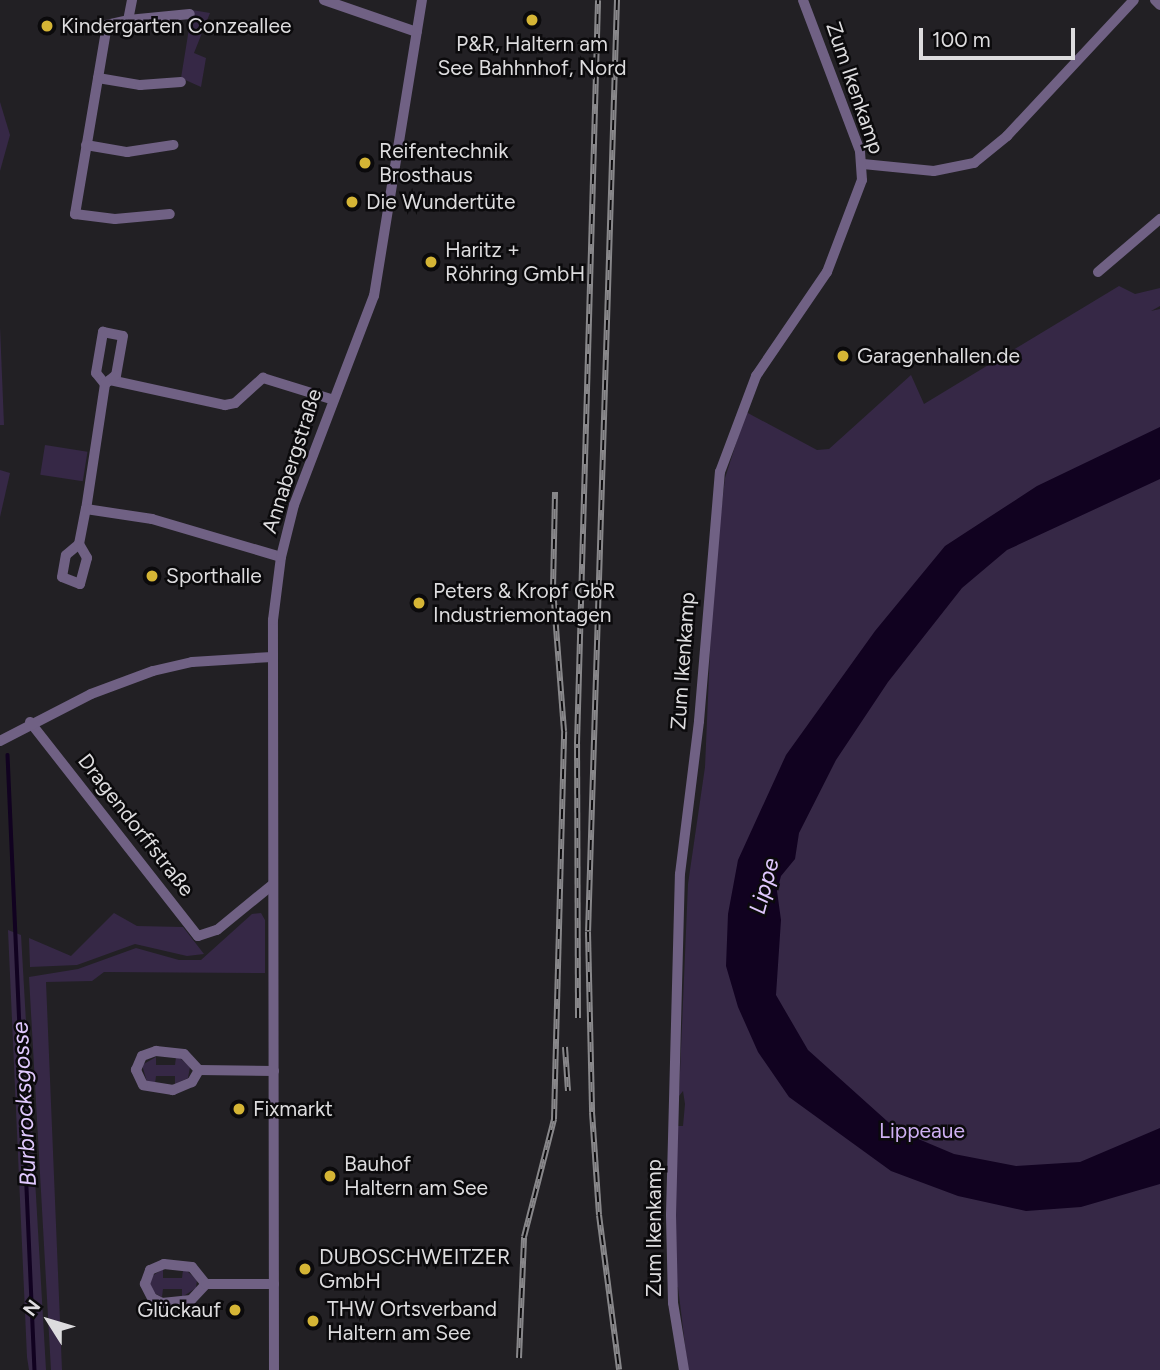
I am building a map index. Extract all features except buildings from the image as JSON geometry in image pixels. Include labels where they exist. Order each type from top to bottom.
[{"type":"street","points":[[128,20],[132,0]]},
{"type":"street","points":[[324,0],[417,32]]},
{"type":"street","name":"Annabergstraße","points":[[274,1370],[272,657],[281,557],[331,400],[374,296],[422,0]]},
{"type":"street","name":"Zum Ikenkamp","points":[[684,1370],[673,1303],[671,1215],[680,874],[699,721],[720,472],[756,376],[827,272],[850,221],[863,164],[803,0]]},
{"type":"street","points":[[863,164],[934,171],[974,163],[1007,135],[1134,0]]},
{"type":"street","points":[[1155,0],[1160,5]]},
{"type":"street","points":[[170,214],[114,219],[75,214],[107,25],[128,20],[190,14]]},
{"type":"street","points":[[99,78],[140,85],[181,82]]},
{"type":"street","points":[[86,145],[127,152],[173,145]]},
{"type":"street","points":[[1098,272],[1160,219]]},
{"type":"street","points":[[79,544],[108,382],[225,405],[236,403],[263,378],[331,400]]},
{"type":"street","points":[[86,509],[152,519],[281,557]]},
{"type":"street","points":[[0,741],[30,722],[153,671],[192,662],[272,657]]},
{"type":"street","name":"Dragendorffstraße","points":[[30,722],[198,936],[218,930],[272,885]]},
{"type":"street","points":[[200,1070],[192,1082],[173,1090],[143,1085],[136,1070],[142,1056],[156,1051],[184,1054],[200,1070],[274,1071]]},
{"type":"street","points":[[206,1284],[192,1267],[164,1264],[150,1270],[145,1284],[152,1298],[162,1303],[191,1300],[206,1284],[274,1284]]},
{"type":"green space","points":[[192,10],[210,13],[194,53],[206,58],[201,87],[181,78]]},
{"type":"green space","points":[[0,102],[10,135],[0,171]]},
{"type":"green space","name":"Lippeaue","points":[[1119,286],[1135,294],[1160,288],[1160,306],[1151,311],[1160,309],[1160,1370],[688,1370],[678,1287],[670,1286],[678,1126],[683,1126],[685,1104],[683,1091],[679,1096],[688,884],[705,767],[713,582],[725,478],[746,412],[817,450],[829,449],[911,375],[924,404]]},
{"type":"green space","points":[[0,327],[4,425],[0,425]]},
{"type":"green space","points":[[45,445],[87,452],[83,481],[40,475]]},
{"type":"green space","points":[[0,470],[10,473],[0,517]]},
{"type":"green space","points":[[114,913],[137,926],[183,927],[204,954],[187,956],[135,944],[77,965],[30,967],[29,938],[71,956]]},
{"type":"green space","points":[[261,913],[265,920],[265,973],[104,972],[92,981],[46,982],[62,1370],[51,1370],[29,977],[78,969],[136,948],[179,960],[201,960],[252,914]]},
{"type":"green space","points":[[8,930],[21,935],[46,1370],[29,1370],[27,1357]]},
{"type":"green space","points":[[156,1057],[156,1065],[175,1065],[176,1057],[180,1058],[190,1067],[188,1078],[175,1084],[175,1076],[156,1076],[155,1084],[147,1082],[142,1065]]},
{"type":"green space","points":[[163,1269],[163,1278],[182,1278],[183,1270],[187,1271],[197,1280],[196,1288],[182,1297],[182,1289],[163,1289],[162,1297],[152,1292],[149,1278]]},
{"type":"water","name":"Lippe","points":[[1160,427],[1160,479],[1007,550],[962,588],[888,682],[836,760],[799,833],[795,859],[781,876],[777,891],[781,920],[776,995],[808,1050],[897,1130],[954,1154],[1016,1166],[1080,1162],[1160,1128],[1160,1184],[1081,1207],[1026,1211],[958,1196],[891,1171],[789,1097],[758,1052],[738,1007],[726,966],[728,914],[738,860],[786,755],[875,631],[945,546],[1037,486]]},
{"type":"waterway","name":"Burbrocksgosse","points":[[8,755],[35,1370]]},
{"type":"railway","points":[[578,1018],[577,744],[598,0]]},
{"type":"railway","points":[[617,0],[588,932],[592,1112],[599,1215],[619,1370]]},
{"type":"railway","points":[[519,1358],[524,1237],[554,1119],[564,731],[553,589],[555,492]]},
{"type":"railway","points":[[565,1047],[568,1091]]},
{"type":"place","name":"P&R, Haltern am See Bahhnhof, Nord","points":[[532,20]]},
{"type":"place","name":"Kindergarten Conzeallee","points":[[47,26]]},
{"type":"place","name":"Reifentechnik Brosthaus","points":[[365,163]]},
{"type":"place","name":"Die Wundertüte","points":[[352,202]]},
{"type":"place","name":"Haritz + Röhring GmbH","points":[[431,262]]},
{"type":"place","name":"Garagenhallen.de","points":[[843,356]]},
{"type":"place","name":"Sporthalle","points":[[152,576]]},
{"type":"place","name":"Peters & Kropf GbR Industriemontagen","points":[[419,603]]},
{"type":"place","name":"Fixmarkt","points":[[239,1109]]},
{"type":"place","name":"Bauhof Haltern am See","points":[[330,1176]]},
{"type":"place","name":"DUBOSCHWEITZER GmbH","points":[[305,1269]]},
{"type":"place","name":"Glückauf","points":[[235,1310]]},
{"type":"place","name":"THW Ortsverband Haltern am See","points":[[313,1321]]}]
